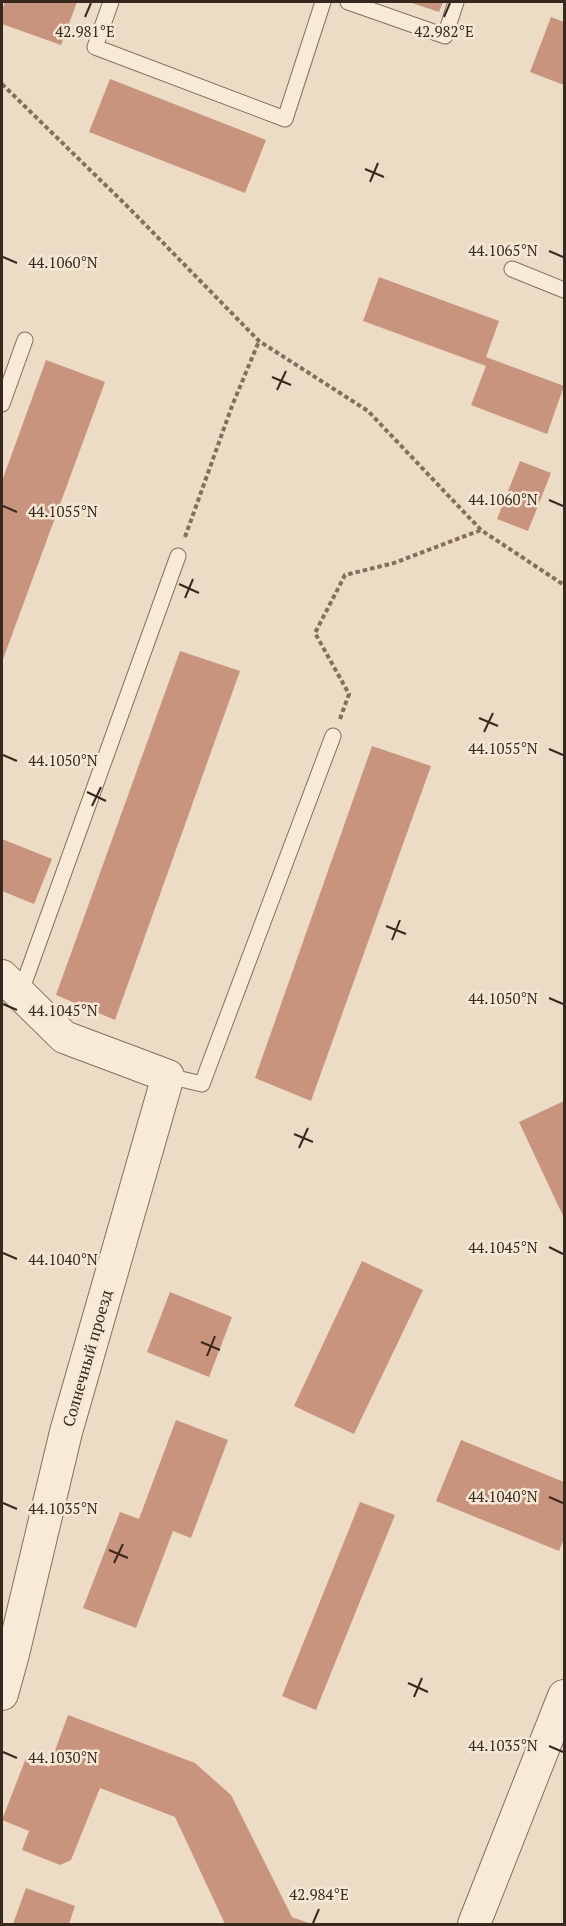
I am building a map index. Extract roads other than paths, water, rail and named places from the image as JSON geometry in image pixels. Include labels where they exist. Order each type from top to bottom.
[{"type":"street","points":[[11,985],[64,1036],[168,1076]]},
{"type":"street","name":"Солнечный проезд","points":[[2,1694],[66,1432],[168,1076]]},
{"type":"street","points":[[474,1924],[564,1696]]},
{"type":"lane","points":[[111,2],[95,47],[285,119],[323,2]]},
{"type":"lane","points":[[348,2],[444,36],[456,2]]},
{"type":"lane","points":[[512,269],[564,290]]},
{"type":"lane","points":[[2,404],[25,340]]},
{"type":"lane","points":[[11,985],[178,556]]},
{"type":"lane","points":[[168,1076],[202,1084],[333,736]]}]
